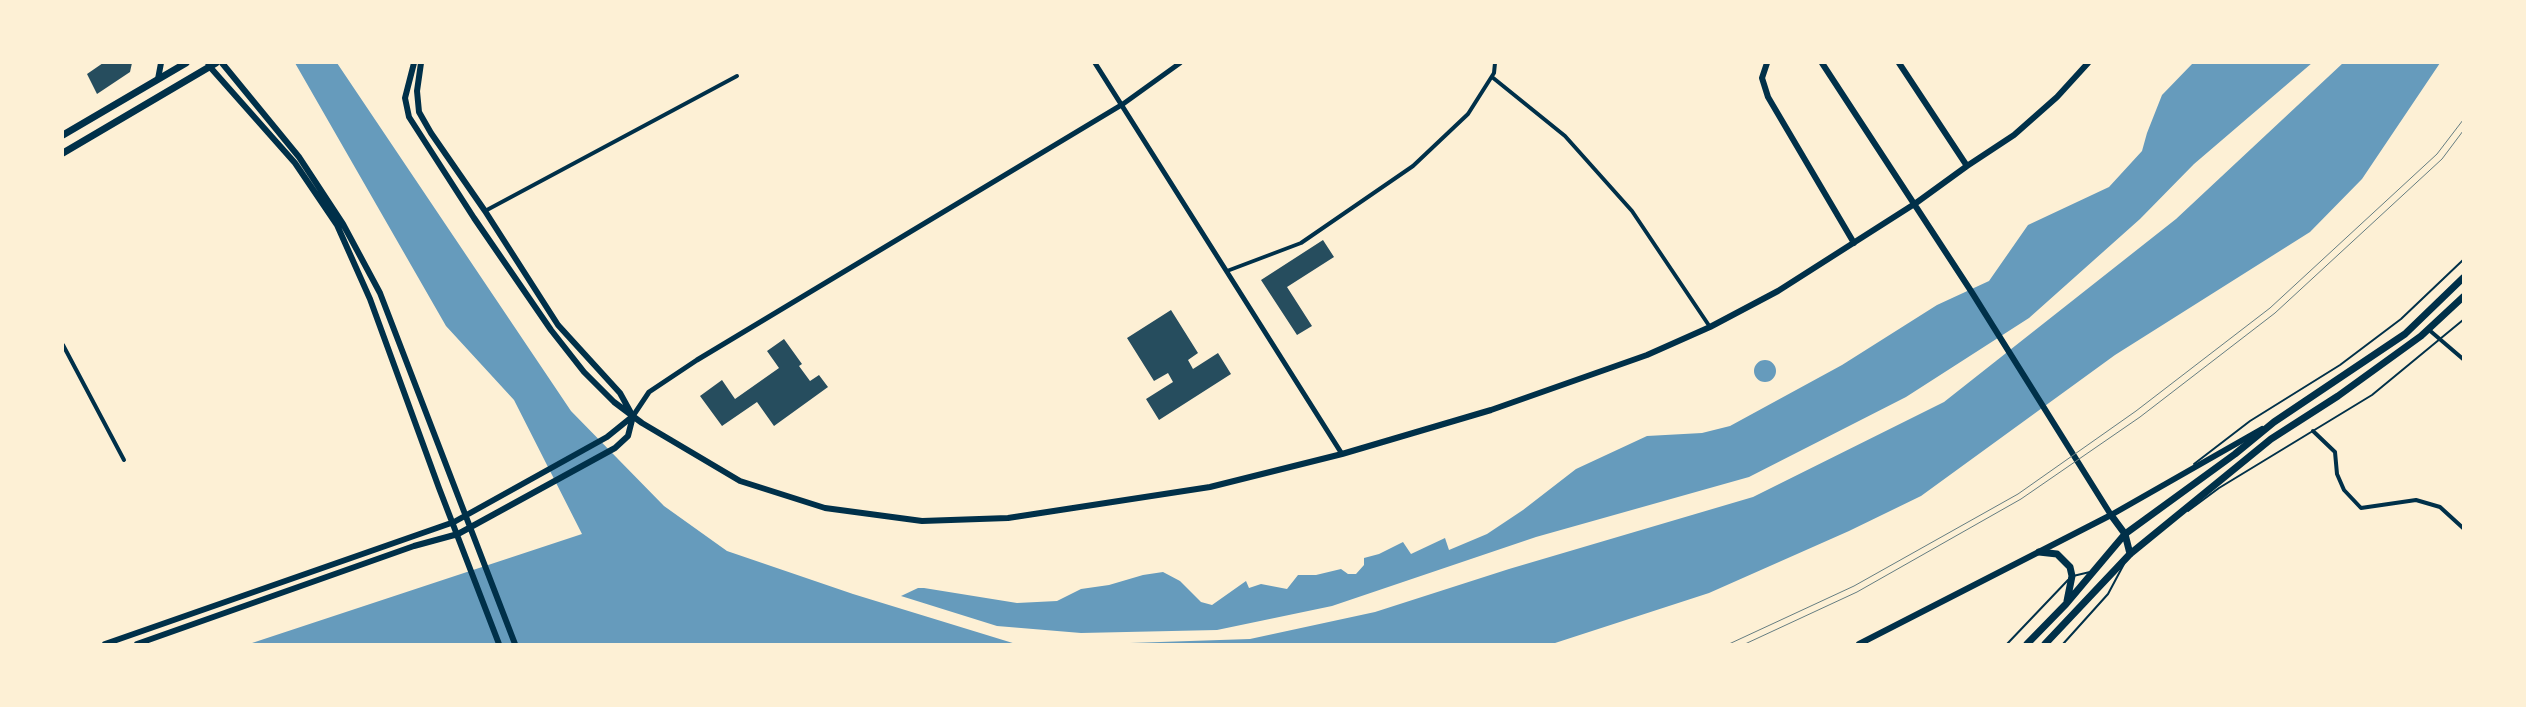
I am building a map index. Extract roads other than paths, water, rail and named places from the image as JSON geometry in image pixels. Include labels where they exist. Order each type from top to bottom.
[{"type":"main road","points":[[158,79],[161,63]]},
{"type":"main road","points":[[63,135],[186,63]]},
{"type":"main road","points":[[222,63],[299,156],[347,231],[380,293],[468,527],[515,644]]},
{"type":"main road","points":[[414,63],[405,98],[409,117],[422,139],[556,336],[584,372],[614,402],[633,416],[740,481],[825,508],[922,521],[1008,518],[1210,487],[1342,454],[1491,410],[1647,355],[1710,327],[1778,291],[1916,203],[1966,166],[2014,135],[2057,98],[2088,63]]},
{"type":"main road","points":[[137,644],[414,546],[458,534],[468,527],[615,448],[628,436],[633,416],[620,393],[558,325],[485,212],[431,133],[419,112],[417,92],[421,63]]},
{"type":"main road","points":[[1767,63],[1762,78],[1768,97],[1854,243]]},
{"type":"main road","points":[[1822,63],[2096,488],[2111,515],[2125,534],[2130,554]]},
{"type":"main road","points":[[1899,63],[1966,166]]},
{"type":"main road","points":[[63,153],[211,64],[294,163],[337,225],[370,299],[439,488],[454,522],[467,562],[499,644]]},
{"type":"main road","points":[[1859,644],[2111,515],[2274,422],[2404,334],[2463,278]]},
{"type":"main road","points":[[2045,644],[2130,554],[2271,440],[2338,396],[2428,329],[2463,297]]},
{"type":"main road","points":[[105,644],[454,522],[607,437],[633,416]]},
{"type":"main road","points":[[2027,644],[2066,604],[2125,534],[2235,454],[2274,422]]},
{"type":"main road","points":[[2040,552],[2057,554],[2067,563],[2072,576],[2066,604]]},
{"type":"street","points":[[1095,63],[1123,104],[1342,454]]},
{"type":"street","points":[[633,416],[649,392],[697,360],[938,218],[1123,104],[1180,63]]},
{"type":"street","points":[[1227,271],[1301,243],[1413,166],[1468,114],[1492,77],[1495,63]]},
{"type":"street","points":[[485,212],[737,76]]},
{"type":"street","points":[[1492,77],[1565,136],[1632,211],[1710,327]]},
{"type":"street","points":[[2428,329],[2463,359]]},
{"type":"street","points":[[63,344],[124,460]]},
{"type":"street","points":[[2313,431],[2335,452],[2337,474],[2344,490],[2361,508],[2416,500],[2440,507],[2463,528]]},
{"type":"lane","points":[[2173,481],[2250,421],[2340,365],[2401,319],[2463,260]]},
{"type":"lane","points":[[2063,644],[2108,594],[2130,554],[2219,488],[2372,395],[2441,340],[2463,320]]},
{"type":"lane","points":[[2007,644],[2072,576],[2095,571]]},
{"type":"water","points":[[295,63],[337,63],[571,411],[664,506],[727,551],[853,594],[1016,644],[249,644],[582,534],[514,400],[446,326]]},
{"type":"water","points":[[2193,63],[2312,63],[2194,164],[2140,219],[2029,318],[1906,397],[1749,477],[1536,537],[1332,606],[1217,630],[1081,633],[997,626],[901,596],[918,588],[924,588],[1017,603],[1057,601],[1081,589],[1109,585],[1143,575],[1163,572],[1180,581],[1201,602],[1212,605],[1246,581],[1249,588],[1261,584],[1287,589],[1298,575],[1316,575],[1341,569],[1348,574],[1356,574],[1364,565],[1364,558],[1379,554],[1403,542],[1411,554],[1445,538],[1449,550],[1487,534],[1523,510],[1576,469],[1647,436],[1702,433],[1730,426],[1842,365],[1937,305],[1989,281],[2028,225],[2109,187],[2142,151],[2147,133],[2162,95]]},
{"type":"water","points":[[2343,63],[2440,63],[2362,179],[2310,232],[2115,355],[1921,496],[1849,531],[1709,593],[1552,644],[1100,644],[1250,639],[1375,612],[1509,569],[1753,497],[1944,402],[2176,219]]},
{"type":"water","points":[[1765,360],[1773,363],[1776,371],[1773,379],[1765,382],[1757,379],[1754,371],[1757,363]]},
{"type":"tram line","points":[[1729,644],[1854,586],[2018,494],[2136,411],[2270,308],[2437,154],[2463,120]]},
{"type":"tram line","points":[[1745,644],[1857,592],[2021,499],[2140,417],[2275,313],[2442,159],[2463,131]]}]
